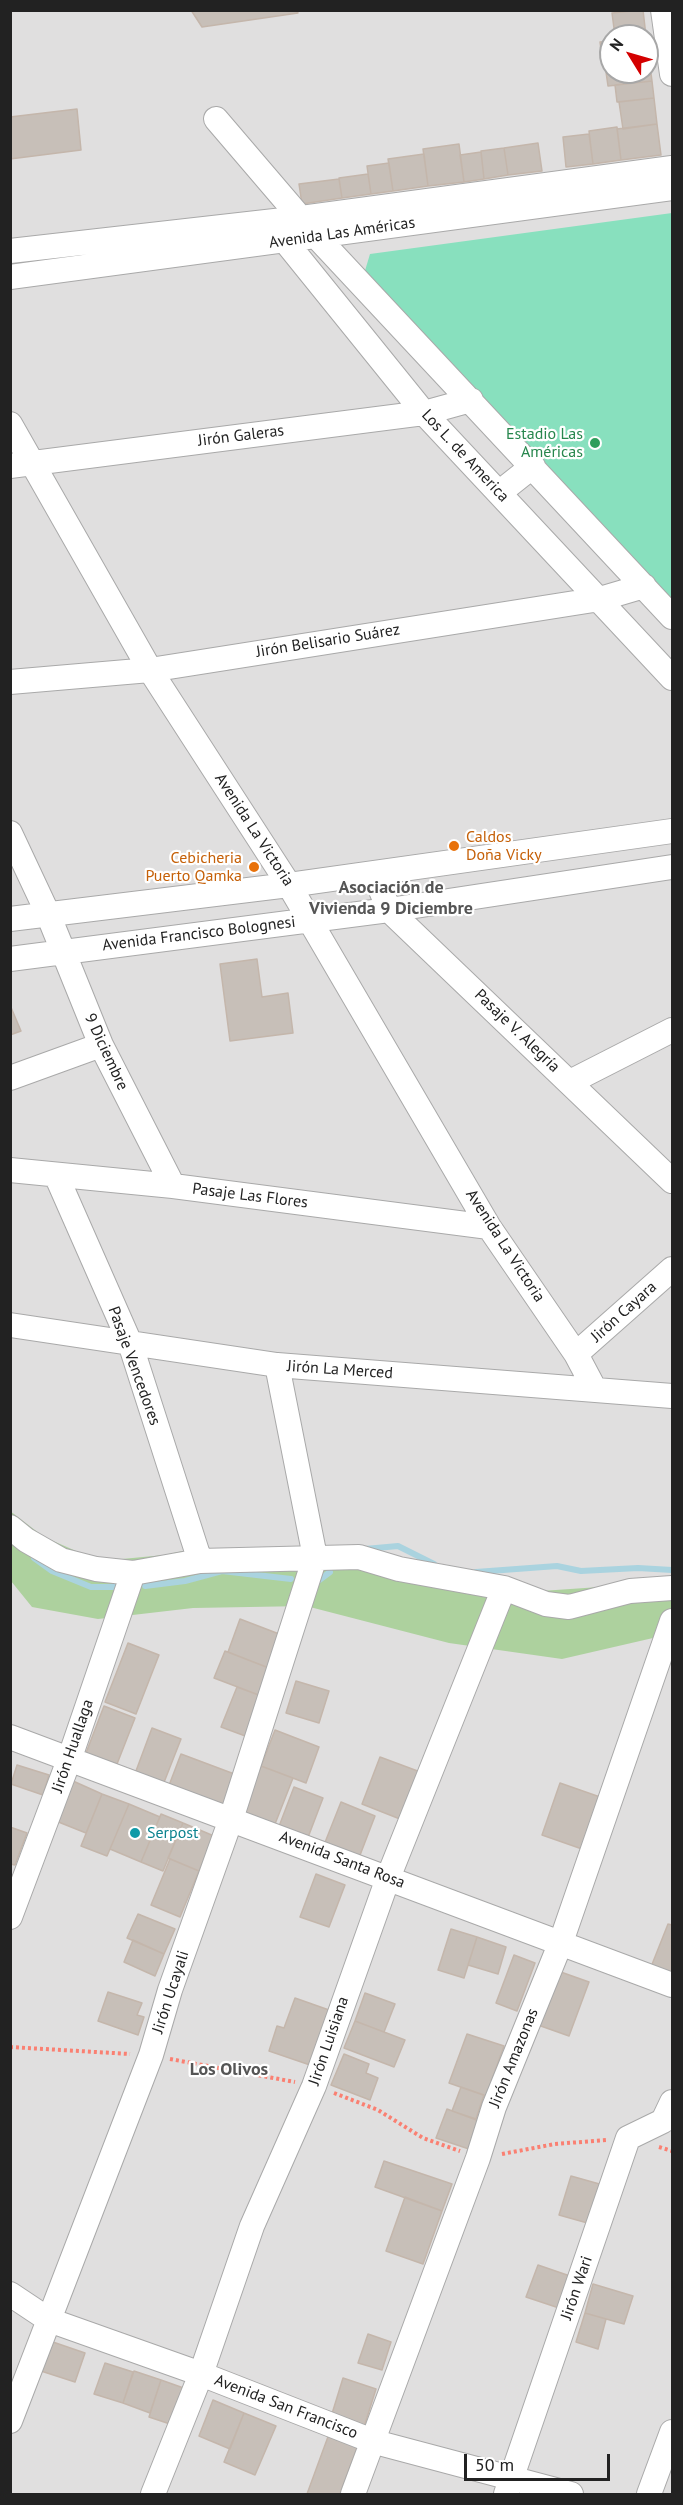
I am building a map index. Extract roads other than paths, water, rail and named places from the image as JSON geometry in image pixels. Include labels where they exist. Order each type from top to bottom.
[{"type":"street","points":[[663,10],[672,75]]},
{"type":"street","points":[[216,119],[308,227],[672,617]]},
{"type":"street","name":"Avenida Las Américas","points":[[308,227],[672,168]]},
{"type":"street","name":"Avenida Las Américas","points":[[10,277],[277,231],[672,188]]},
{"type":"street","name":"Avenida Las Américas","points":[[10,251],[277,231]]},
{"type":"street","name":"Los L. de America","points":[[277,231],[424,412],[600,598],[672,678]]},
{"type":"street","points":[[363,338],[392,316]]},
{"type":"street","name":"Jirón Galeras","points":[[22,465],[424,412],[471,400]]},
{"type":"street","name":"Avenida La Victoria","points":[[10,424],[22,465],[150,670],[289,885],[489,1227],[576,1354],[594,1388]]},
{"type":"street","points":[[499,493],[532,466]]},
{"type":"street","name":"Jirón Belisario Suárez","points":[[10,682],[150,670],[600,598],[644,586]]},
{"type":"street","points":[[10,919],[289,885],[672,831]]},
{"type":"street","name":"9 Diciembre","points":[[10,833],[48,914],[101,1045],[174,1186]]},
{"type":"street","points":[[598,842],[609,876]]},
{"type":"street","name":"Avenida Francisco Bolognesi","points":[[10,959],[389,910],[672,867]]},
{"type":"street","name":"Pasaje V. Alegría","points":[[374,873],[389,910],[672,1181]]},
{"type":"street","points":[[570,1082],[672,1030]]},
{"type":"street","points":[[10,1078],[101,1045]]},
{"type":"street","name":"Pasaje Las Flores","points":[[10,1170],[174,1186],[489,1227]]},
{"type":"street","name":"Pasaje Vencedores","points":[[56,1175],[129,1343],[200,1561]]},
{"type":"street","name":"Jirón Cayara","points":[[576,1354],[672,1269]]},
{"type":"street","name":"Jirón La Merced","points":[[10,1325],[277,1365],[594,1388],[672,1396]]},
{"type":"street","points":[[277,1365],[315,1557]]},
{"type":"street","points":[[10,1527],[61,1560],[96,1569],[133,1573],[200,1561],[358,1557],[399,1569],[504,1588],[546,1604],[569,1607],[630,1591],[672,1588]]},
{"type":"street","name":"Jirón Ucayali","points":[[10,2421],[151,2055],[170,1990],[231,1819],[315,1557]]},
{"type":"street","name":"Jirón Huallaga","points":[[10,1917],[69,1760],[133,1573]]},
{"type":"street","name":"Jirón Luisiana","points":[[153,2494],[201,2374],[252,2226],[314,2085],[388,1878],[504,1588]]},
{"type":"street","name":"Jirón Amazonas","points":[[353,2494],[375,2442],[478,2158],[494,2107],[561,1942],[672,1621]]},
{"type":"street","name":"Avenida Santa Rosa","points":[[10,1737],[672,1985]]},
{"type":"street","name":"Jirón Wari","points":[[509,2487],[628,2138],[663,2121],[672,2102]]},
{"type":"street","name":"Avenida San Francisco","points":[[10,2294],[50,2320],[201,2374],[375,2442],[509,2487],[571,2494]]},
{"type":"street","points":[[649,2494],[672,2432]]},
{"type":"waterway","points":[[365,1549],[398,1546],[434,1564]]},
{"type":"waterway","points":[[34,1558],[52,1571],[91,1587],[122,1587]]},
{"type":"waterway","points":[[476,1572],[557,1566],[581,1571],[638,1568],[672,1570]]},
{"type":"waterway","points":[[145,1586],[185,1581],[222,1571],[291,1579]]},
{"type":"waterway","points":[[318,1581],[330,1572]]},
{"type":"place","name":"Estadio Las Américas","points":[[595,443]]},
{"type":"place","name":"Caldos Doña Vicky","points":[[454,846]]},
{"type":"place","name":"Cebicheria Puerto Qamka","points":[[254,867]]},
{"type":"place","name":"Serpost","points":[[135,1833]]},
{"type":"district","name":"Asociación de Vivienda 9 Diciembre","points":[[391,898]]},
{"type":"district","name":"Los Olivos","points":[[229,2070]]}]
